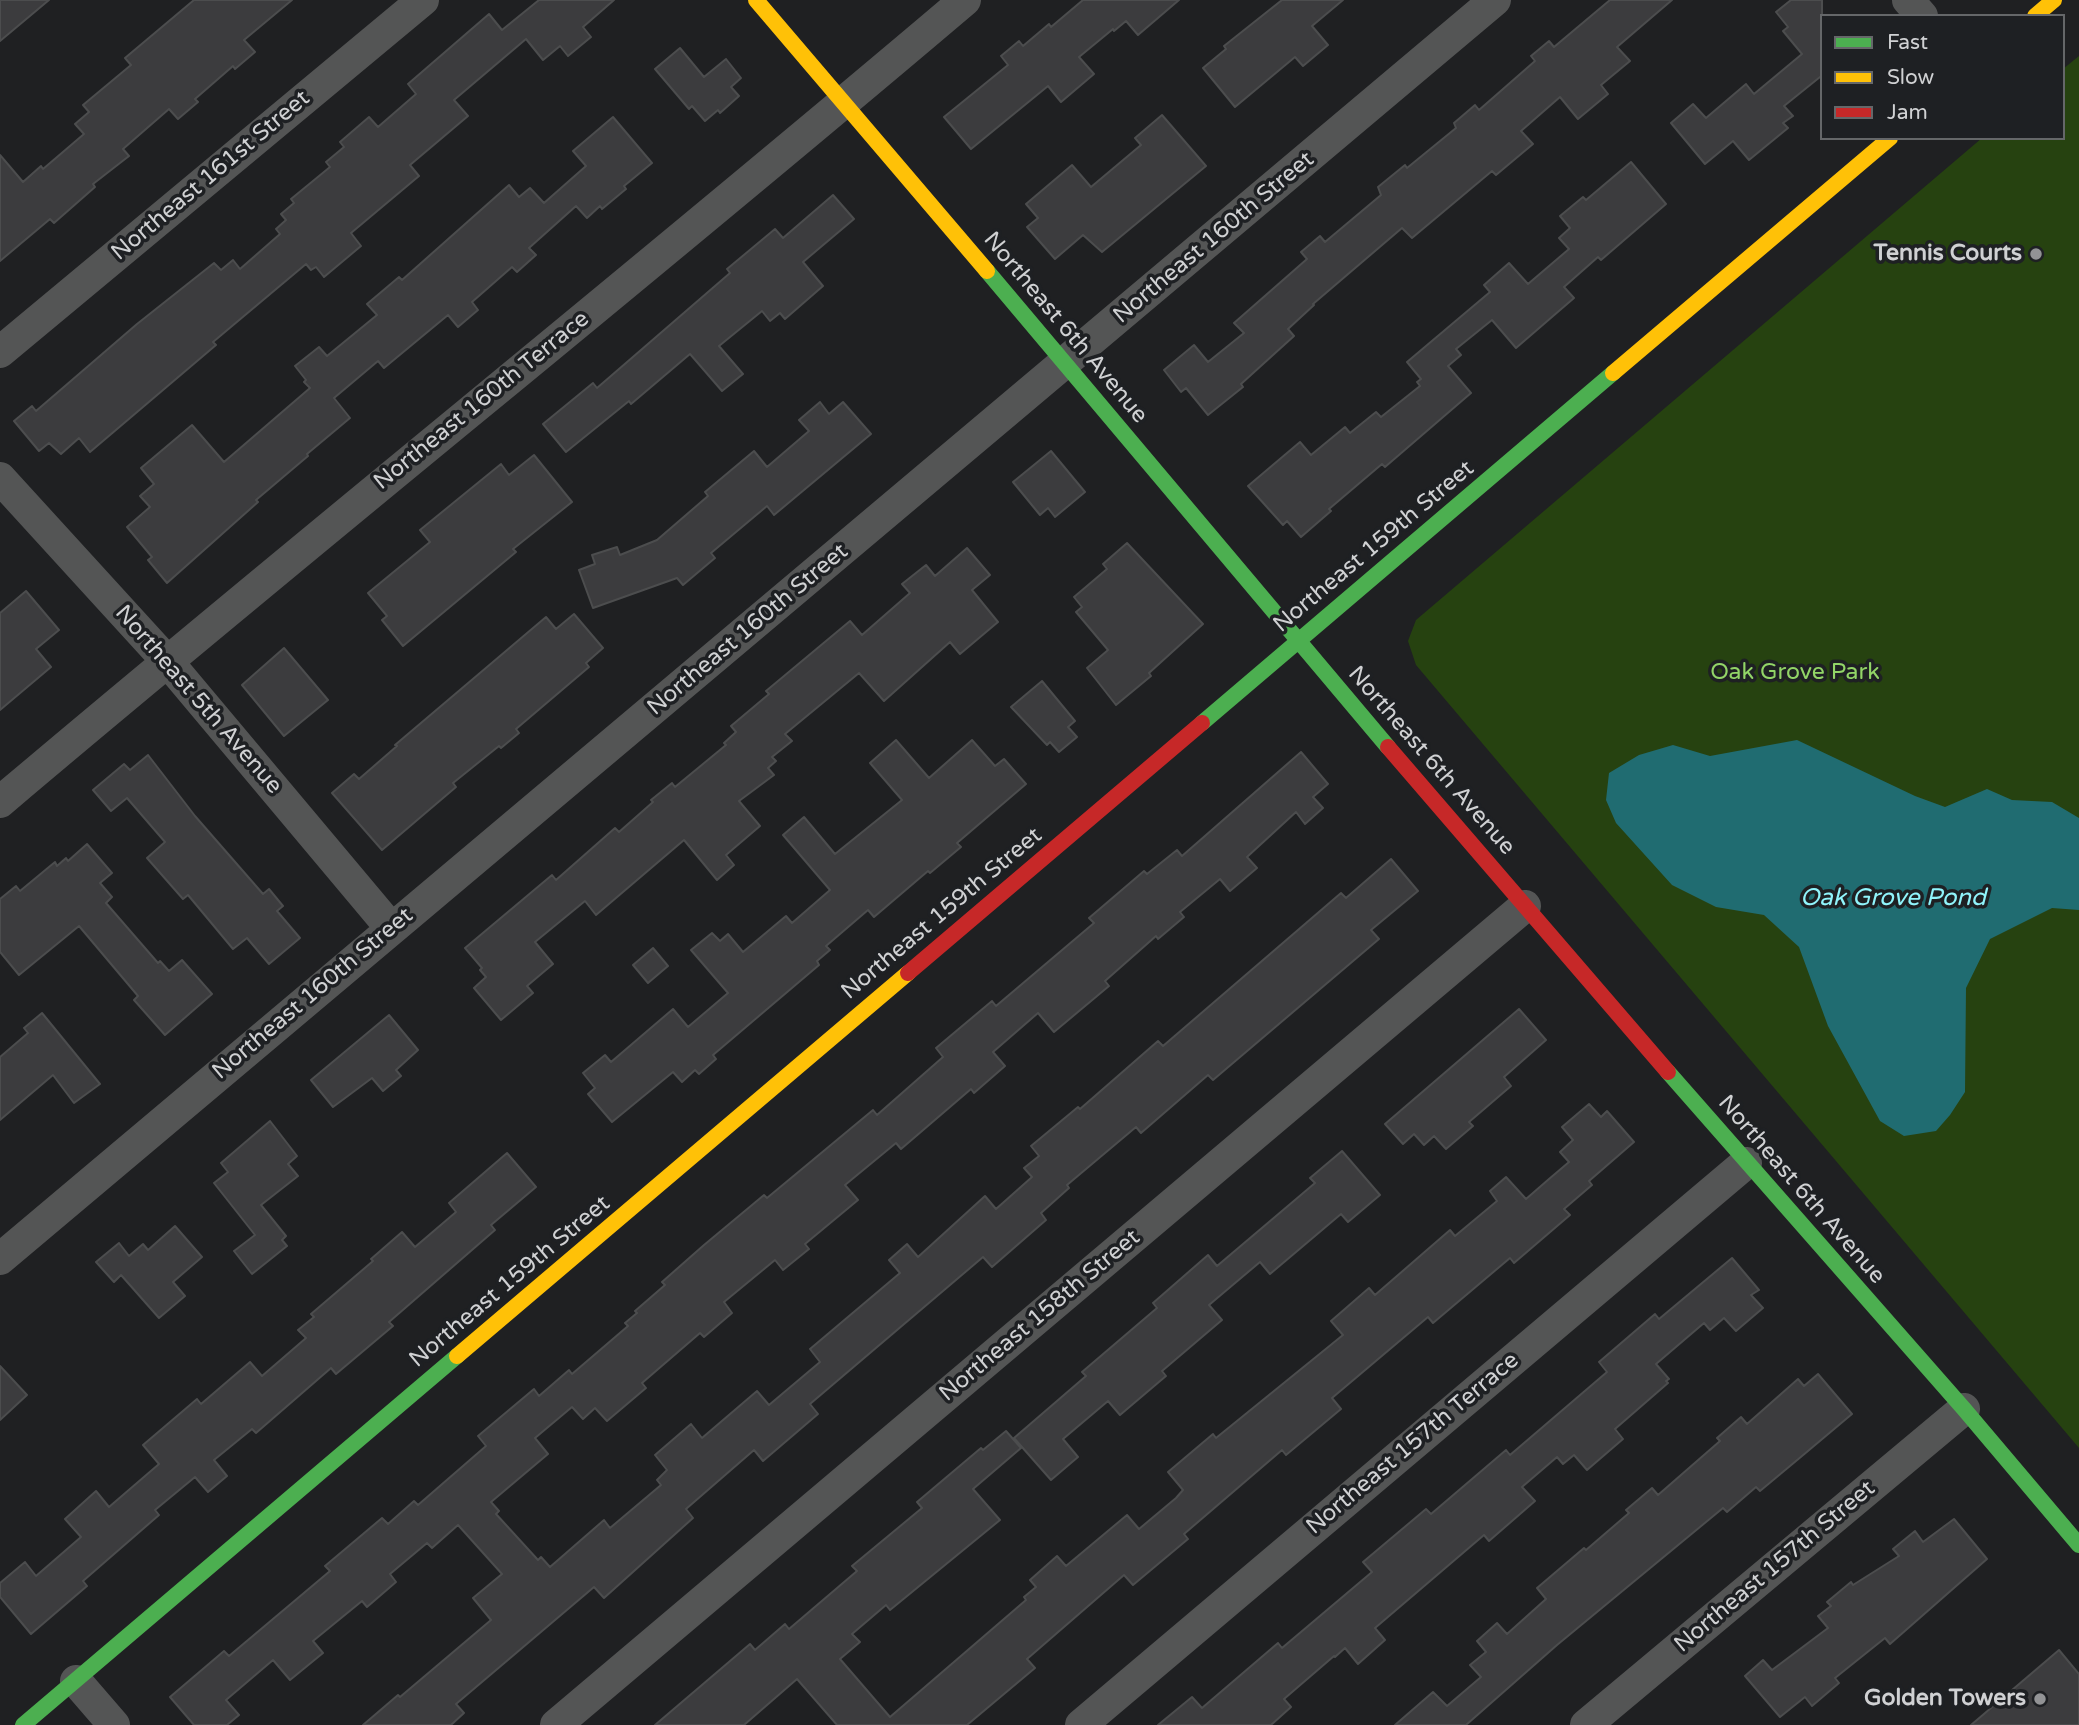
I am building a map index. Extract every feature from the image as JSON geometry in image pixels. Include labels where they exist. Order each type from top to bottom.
[{"type":"street","name":"Northeast 161st Street","points":[[0,352],[423,0]]},
{"type":"street","name":"Northeast 6th Avenue","points":[[756,0],[1066,363],[1298,641],[1745,1163],[1964,1409],[2079,1545]]},
{"type":"street","name":"Northeast 160th Terrace","points":[[0,802],[965,0]]},
{"type":"street","name":"Northeast 160th Street","points":[[0,1259],[1495,0]]},
{"type":"street","points":[[1908,0],[1920,14]]},
{"type":"street","points":[[2037,14],[2054,0]]},
{"type":"street","name":"Northeast 159th Street","points":[[23,1725],[1888,140]]},
{"type":"street","name":"Northeast 5th Avenue","points":[[0,478],[167,661],[391,928]]},
{"type":"street","name":"Northeast 158th Street","points":[[555,1725],[1525,906]]},
{"type":"street","name":"Northeast 157th Terrace","points":[[1080,1725],[1745,1163]]},
{"type":"street","name":"Northeast 157th Street","points":[[1586,1725],[1964,1409]]},
{"type":"street","points":[[76,1681],[114,1725]]},
{"type":"green space","name":"Oak Grove Park","points":[[2079,56],[2079,1448],[1416,665],[1408,641],[1416,620],[1980,140],[2065,140],[2065,67]]},
{"type":"water","name":"Oak Grove Pond","points":[[1797,740],[1915,796],[1945,807],[1987,789],[2012,800],[2052,802],[2079,818],[2079,910],[2052,908],[1990,939],[1966,988],[1965,1092],[1936,1131],[1904,1136],[1880,1121],[1828,1026],[1799,947],[1764,915],[1716,907],[1672,885],[1616,823],[1606,800],[1609,773],[1639,755],[1673,745],[1710,756]]},
{"type":"building","points":[[0,0],[49,0],[0,41]]},
{"type":"building","points":[[194,0],[292,0],[244,40],[255,52],[235,69],[233,66],[195,99],[198,102],[178,119],[169,109],[123,149],[129,156],[93,184],[95,187],[54,223],[50,219],[0,261],[0,155],[23,182],[41,166],[43,169],[84,134],[75,124],[89,112],[83,105],[131,65],[125,58]]},
{"type":"building","points":[[539,0],[614,0],[583,27],[591,37],[568,56],[560,46],[543,60],[526,39],[454,100],[468,116],[410,165],[419,176],[351,233],[361,246],[324,277],[316,267],[311,270],[306,264],[213,342],[216,345],[90,452],[79,438],[61,454],[49,443],[39,451],[14,421],[32,406],[36,411],[137,324],[214,263],[221,270],[233,260],[240,269],[280,234],[276,229],[286,220],[281,214],[294,203],[291,199],[330,167],[326,162],[344,147],[340,142],[369,117],[378,127],[416,94],[408,84],[489,14],[502,30]]},
{"type":"building","points":[[1083,0],[1179,0],[1138,35],[1126,21],[1114,31],[1113,29],[1079,57],[1094,74],[1061,102],[1048,86],[971,149],[944,117],[1008,65],[1001,56],[1019,41],[1023,46],[1049,24],[1051,27]]},
{"type":"building","points":[[1282,0],[1343,0],[1312,26],[1328,45],[1303,66],[1295,57],[1235,107],[1203,68],[1226,49],[1224,46]]},
{"type":"building","points":[[1610,0],[1672,0],[1617,47],[1630,61],[1601,85],[1608,94],[1578,119],[1560,97],[1521,131],[1533,144],[1496,175],[1492,171],[1412,238],[1402,228],[1313,304],[1288,329],[1294,336],[1241,384],[1243,387],[1208,415],[1186,388],[1181,392],[1164,370],[1194,345],[1208,362],[1244,333],[1234,323],[1307,259],[1301,252],[1320,236],[1325,242],[1381,195],[1378,187],[1405,165],[1407,168],[1456,128],[1454,123],[1475,105],[1479,110],[1535,61],[1531,56],[1549,41],[1554,47]]},
{"type":"building","points":[[1791,0],[1822,0],[1820,77],[1784,106],[1793,116],[1783,123],[1788,128],[1749,160],[1733,141],[1705,164],[1671,123],[1693,104],[1706,118],[1746,84],[1754,94],[1802,54],[1783,31],[1788,27],[1776,12]]},
{"type":"building","points":[[680,48],[704,77],[726,59],[741,78],[731,87],[739,96],[720,113],[718,110],[705,121],[692,106],[689,109],[655,69]]},
{"type":"building","points":[[1162,115],[1206,166],[1102,252],[1083,235],[1055,259],[1027,227],[1038,218],[1026,204],[1072,165],[1091,187],[1141,145],[1135,138]]},
{"type":"building","points":[[613,117],[652,163],[624,186],[626,189],[587,218],[576,206],[529,248],[536,255],[517,272],[512,267],[472,302],[478,310],[458,327],[448,315],[384,368],[378,361],[334,398],[350,418],[167,583],[148,560],[152,557],[127,527],[150,507],[140,496],[154,484],[141,468],[192,425],[224,462],[310,388],[295,366],[319,347],[327,356],[377,315],[367,304],[399,277],[402,280],[509,185],[519,197],[530,188],[544,203],[586,166],[573,151]]},
{"type":"building","points":[[1631,162],[1666,204],[1601,260],[1598,257],[1564,287],[1574,298],[1516,348],[1492,320],[1456,349],[1461,355],[1448,366],[1471,393],[1385,467],[1382,464],[1301,537],[1287,521],[1283,525],[1248,486],[1300,442],[1311,455],[1345,427],[1350,433],[1376,412],[1381,417],[1420,386],[1417,382],[1421,379],[1407,362],[1490,292],[1484,285],[1509,263],[1528,284],[1569,249],[1559,238],[1570,228],[1560,216],[1583,197],[1586,200]]},
{"type":"building","points":[[833,195],[854,219],[803,262],[823,286],[785,319],[780,313],[770,321],[762,311],[719,346],[743,374],[722,391],[690,354],[631,404],[629,401],[566,452],[543,424],[593,383],[597,388],[730,273],[727,269],[775,229],[783,238]]},
{"type":"building","points":[[820,402],[829,414],[843,402],[871,434],[774,515],[767,506],[711,553],[715,558],[683,585],[677,578],[593,608],[579,570],[595,564],[592,555],[617,547],[620,555],[657,540],[708,496],[705,492],[754,451],[767,467],[809,431],[799,420]]},
{"type":"building","points":[[1051,451],[1085,492],[1055,517],[1048,508],[1040,515],[1013,482]]},
{"type":"building","points":[[534,455],[572,502],[513,549],[516,552],[403,646],[382,620],[387,616],[368,593],[430,542],[420,530],[501,464],[509,475]]},
{"type":"building","points":[[1127,543],[1203,624],[1149,673],[1151,676],[1116,705],[1087,668],[1108,650],[1076,612],[1082,607],[1074,597],[1107,569],[1103,564]]},
{"type":"building","points":[[967,548],[990,575],[972,590],[998,622],[960,654],[950,642],[884,701],[859,673],[785,734],[792,741],[772,757],[776,761],[768,768],[774,775],[739,801],[760,826],[726,855],[734,865],[717,880],[684,840],[596,915],[585,901],[535,942],[553,964],[527,986],[533,993],[501,1020],[474,988],[486,977],[465,948],[552,875],[556,880],[615,828],[619,832],[653,802],[651,800],[672,783],[675,787],[726,745],[724,743],[736,732],[731,726],[769,694],[766,691],[850,621],[862,635],[910,593],[902,584],[926,565],[935,576]]},
{"type":"building","points":[[26,591],[59,630],[36,649],[51,667],[0,710],[0,613]]},
{"type":"building","points":[[574,614],[603,648],[586,663],[589,667],[516,729],[519,733],[453,783],[456,787],[382,850],[332,793],[354,774],[359,779],[397,746],[395,745],[546,617],[556,629]]},
{"type":"building","points":[[284,648],[328,700],[284,736],[242,685]]},
{"type":"building","points":[[1042,681],[1075,721],[1068,727],[1077,737],[1059,752],[1050,742],[1047,745],[1011,707]]},
{"type":"building","points":[[896,740],[929,778],[972,740],[995,766],[1004,759],[1026,784],[957,843],[961,847],[930,873],[928,871],[874,917],[868,910],[826,946],[830,950],[817,961],[819,965],[713,1055],[716,1059],[699,1074],[695,1070],[682,1082],[673,1072],[612,1122],[588,1094],[595,1088],[583,1073],[605,1055],[611,1062],[673,1009],[688,1027],[728,993],[691,950],[712,933],[720,941],[728,934],[743,952],[786,916],[792,923],[830,890],[783,835],[804,817],[835,854],[902,800],[870,763]]},
{"type":"building","points":[[1301,752],[1328,784],[1313,797],[1323,808],[1305,824],[1296,812],[1247,857],[1257,868],[1230,891],[1220,879],[1180,912],[1184,917],[1158,939],[1156,936],[1105,981],[1109,986],[1054,1032],[1038,1013],[993,1052],[1005,1066],[974,1093],[971,1089],[901,1149],[896,1143],[845,1185],[858,1200],[805,1244],[809,1249],[783,1270],[775,1260],[724,1302],[732,1313],[704,1337],[700,1333],[642,1383],[646,1388],[607,1421],[595,1408],[583,1419],[572,1407],[535,1438],[548,1454],[491,1502],[499,1511],[496,1514],[538,1560],[541,1557],[550,1567],[604,1520],[610,1528],[661,1485],[657,1480],[667,1470],[655,1455],[691,1424],[702,1438],[757,1391],[769,1405],[820,1362],[810,1349],[900,1273],[889,1260],[907,1244],[918,1257],[985,1196],[996,1209],[1032,1177],[1024,1168],[1039,1156],[1031,1146],[1078,1107],[1080,1109],[1158,1041],[1163,1046],[1341,893],[1346,898],[1391,859],[1418,891],[1371,930],[1379,939],[1213,1080],[1208,1075],[1141,1133],[1136,1127],[1067,1185],[1069,1188],[1041,1213],[1046,1220],[992,1267],[983,1257],[810,1404],[818,1414],[763,1461],[754,1450],[686,1509],[693,1518],[604,1598],[594,1587],[456,1704],[464,1713],[451,1725],[363,1725],[491,1620],[473,1598],[502,1574],[458,1525],[432,1548],[427,1543],[390,1574],[396,1582],[367,1607],[362,1601],[313,1641],[323,1653],[290,1680],[273,1660],[226,1700],[239,1715],[227,1725],[194,1725],[170,1697],[224,1651],[229,1656],[330,1571],[325,1566],[382,1518],[388,1524],[414,1501],[418,1505],[486,1446],[478,1436],[534,1389],[539,1396],[569,1370],[572,1374],[628,1326],[625,1323],[637,1313],[635,1311],[665,1285],[662,1282],[704,1245],[764,1195],[767,1198],[873,1110],[877,1115],[943,1057],[936,1048],[992,1001],[996,1006],[1094,923],[1089,918],[1144,871],[1147,874],[1177,850],[1182,856]]},
{"type":"building","points":[[148,755],[195,816],[263,894],[269,889],[283,906],[277,911],[300,938],[269,964],[247,938],[233,949],[188,895],[183,899],[147,858],[165,842],[127,798],[111,811],[93,790],[124,764],[130,770]]},
{"type":"building","points":[[87,844],[112,873],[100,883],[112,897],[106,903],[158,963],[160,961],[169,971],[182,960],[212,994],[165,1035],[134,1000],[138,996],[79,926],[19,975],[0,952],[0,899],[16,886],[20,891],[55,862],[57,866],[66,858],[68,861]]},
{"type":"building","points":[[653,948],[668,966],[648,983],[633,965]]},
{"type":"building","points":[[1519,1009],[1546,1040],[1504,1077],[1511,1086],[1469,1122],[1473,1126],[1446,1149],[1434,1136],[1424,1145],[1414,1134],[1403,1144],[1385,1124]]},
{"type":"building","points":[[42,1013],[100,1084],[74,1103],[53,1075],[0,1120],[0,1057],[28,1033],[24,1028]]},
{"type":"building","points":[[389,1015],[418,1050],[396,1070],[401,1076],[383,1091],[372,1078],[333,1107],[311,1080]]},
{"type":"building","points":[[1589,1104],[1601,1117],[1607,1111],[1634,1142],[1589,1181],[1592,1185],[1564,1209],[1570,1215],[1514,1263],[1510,1258],[1433,1323],[1428,1317],[1332,1398],[1341,1409],[1286,1455],[1282,1450],[1184,1534],[1188,1539],[1133,1585],[1124,1575],[1027,1659],[1035,1668],[967,1725],[837,1725],[797,1679],[744,1725],[655,1725],[750,1644],[755,1650],[785,1624],[789,1629],[857,1571],[852,1566],[922,1508],[917,1502],[981,1448],[983,1450],[1006,1431],[1021,1448],[973,1489],[1000,1520],[890,1610],[886,1605],[852,1634],[860,1642],[840,1659],[890,1717],[1026,1600],[1024,1597],[1036,1587],[1030,1580],[1057,1556],[1066,1566],[1127,1515],[1139,1529],[1176,1498],[1183,1490],[1168,1472],[1213,1434],[1216,1438],[1343,1335],[1331,1321],[1369,1288],[1375,1295],[1450,1230],[1455,1236],[1497,1201],[1490,1191],[1506,1177],[1526,1199],[1569,1162],[1560,1152],[1573,1140],[1562,1127]]},
{"type":"building","points":[[270,1121],[297,1156],[288,1164],[298,1176],[261,1205],[286,1236],[282,1240],[287,1246],[252,1274],[234,1251],[255,1235],[214,1183],[228,1172],[221,1163]]},
{"type":"building","points":[[1342,1151],[1380,1195],[1348,1222],[1341,1214],[1270,1274],[1260,1262],[1209,1305],[1222,1320],[1162,1371],[1166,1376],[1120,1415],[1108,1401],[1063,1439],[1078,1457],[1051,1480],[1014,1438],[1086,1376],[1082,1372],[1157,1308],[1153,1303],[1208,1255],[1217,1266],[1315,1183],[1310,1178]]},
{"type":"building","points":[[507,1153],[536,1187],[491,1225],[495,1230],[389,1322],[393,1326],[336,1374],[331,1368],[256,1433],[252,1429],[214,1460],[227,1476],[208,1492],[195,1477],[155,1510],[159,1515],[83,1581],[87,1586],[31,1634],[0,1597],[0,1583],[25,1562],[36,1576],[81,1537],[65,1519],[96,1491],[109,1507],[159,1464],[143,1445],[197,1399],[201,1404],[250,1362],[262,1376],[306,1338],[298,1330],[314,1317],[311,1314],[373,1261],[371,1259],[402,1232],[415,1247],[456,1212],[449,1203]]},
{"type":"building","points":[[175,1226],[202,1257],[173,1282],[185,1296],[159,1318],[121,1275],[114,1282],[96,1262],[119,1243],[129,1256],[143,1244],[148,1250]]},
{"type":"building","points":[[1732,1258],[1759,1290],[1751,1295],[1763,1308],[1736,1331],[1724,1318],[1710,1330],[1704,1323],[1656,1364],[1669,1379],[1666,1381],[1668,1383],[1615,1429],[1623,1439],[1587,1470],[1574,1455],[1563,1464],[1557,1457],[1522,1487],[1535,1501],[1489,1541],[1484,1535],[1375,1628],[1385,1640],[1358,1664],[1345,1648],[1284,1699],[1291,1707],[1271,1725],[1158,1725],[1192,1697],[1202,1708],[1278,1643],[1282,1648],[1372,1572],[1363,1562],[1426,1509],[1431,1514],[1506,1450],[1510,1455],[1607,1372],[1599,1362],[1655,1314],[1659,1319]]},
{"type":"building","points":[[0,1366],[27,1395],[0,1420]]},
{"type":"building","points":[[1818,1374],[1852,1414],[1760,1491],[1756,1487],[1727,1512],[1723,1508],[1557,1645],[1466,1725],[1395,1725],[1433,1692],[1447,1706],[1481,1677],[1470,1665],[1486,1652],[1477,1641],[1497,1623],[1507,1634],[1546,1599],[1537,1588],[1629,1513],[1626,1510],[1652,1488],[1658,1495],[1720,1441],[1717,1438],[1741,1417],[1747,1424],[1798,1379],[1804,1386]]},
{"type":"building","points":[[1954,1519],[1987,1559],[1890,1644],[1885,1638],[1835,1678],[1839,1683],[1812,1706],[1805,1697],[1780,1717],[1745,1676],[1763,1660],[1772,1670],[1828,1628],[1818,1616],[1831,1606],[1827,1602],[1851,1582],[1853,1585],[1899,1556],[1893,1549],[1915,1531],[1923,1542]]},
{"type":"building","name":"Golden Towers","points":[[2059,1650],[2079,1674],[2079,1725],[1971,1725]]},
{"type":"traffic: fast","points":[[987,271],[1388,747]]},
{"type":"traffic: fast","points":[[1202,723],[1613,373]]},
{"type":"traffic: fast","points":[[1668,1072],[1964,1409],[2079,1545]]},
{"type":"traffic: fast","points":[[23,1725],[457,1356]]},
{"type":"traffic: slow","points":[[756,0],[987,271]]},
{"type":"traffic: slow","points":[[2037,14],[2054,0]]},
{"type":"traffic: slow","points":[[1613,373],[1888,140]]},
{"type":"traffic: slow","points":[[457,1356],[908,973]]},
{"type":"traffic: jam","points":[[908,973],[1202,723]]},
{"type":"traffic: jam","points":[[1388,747],[1668,1072]]},
{"type":"place","name":"Tennis Courts","points":[[2036,254]]},
{"type":"place","name":"Golden Towers","points":[[2040,1699]]}]
